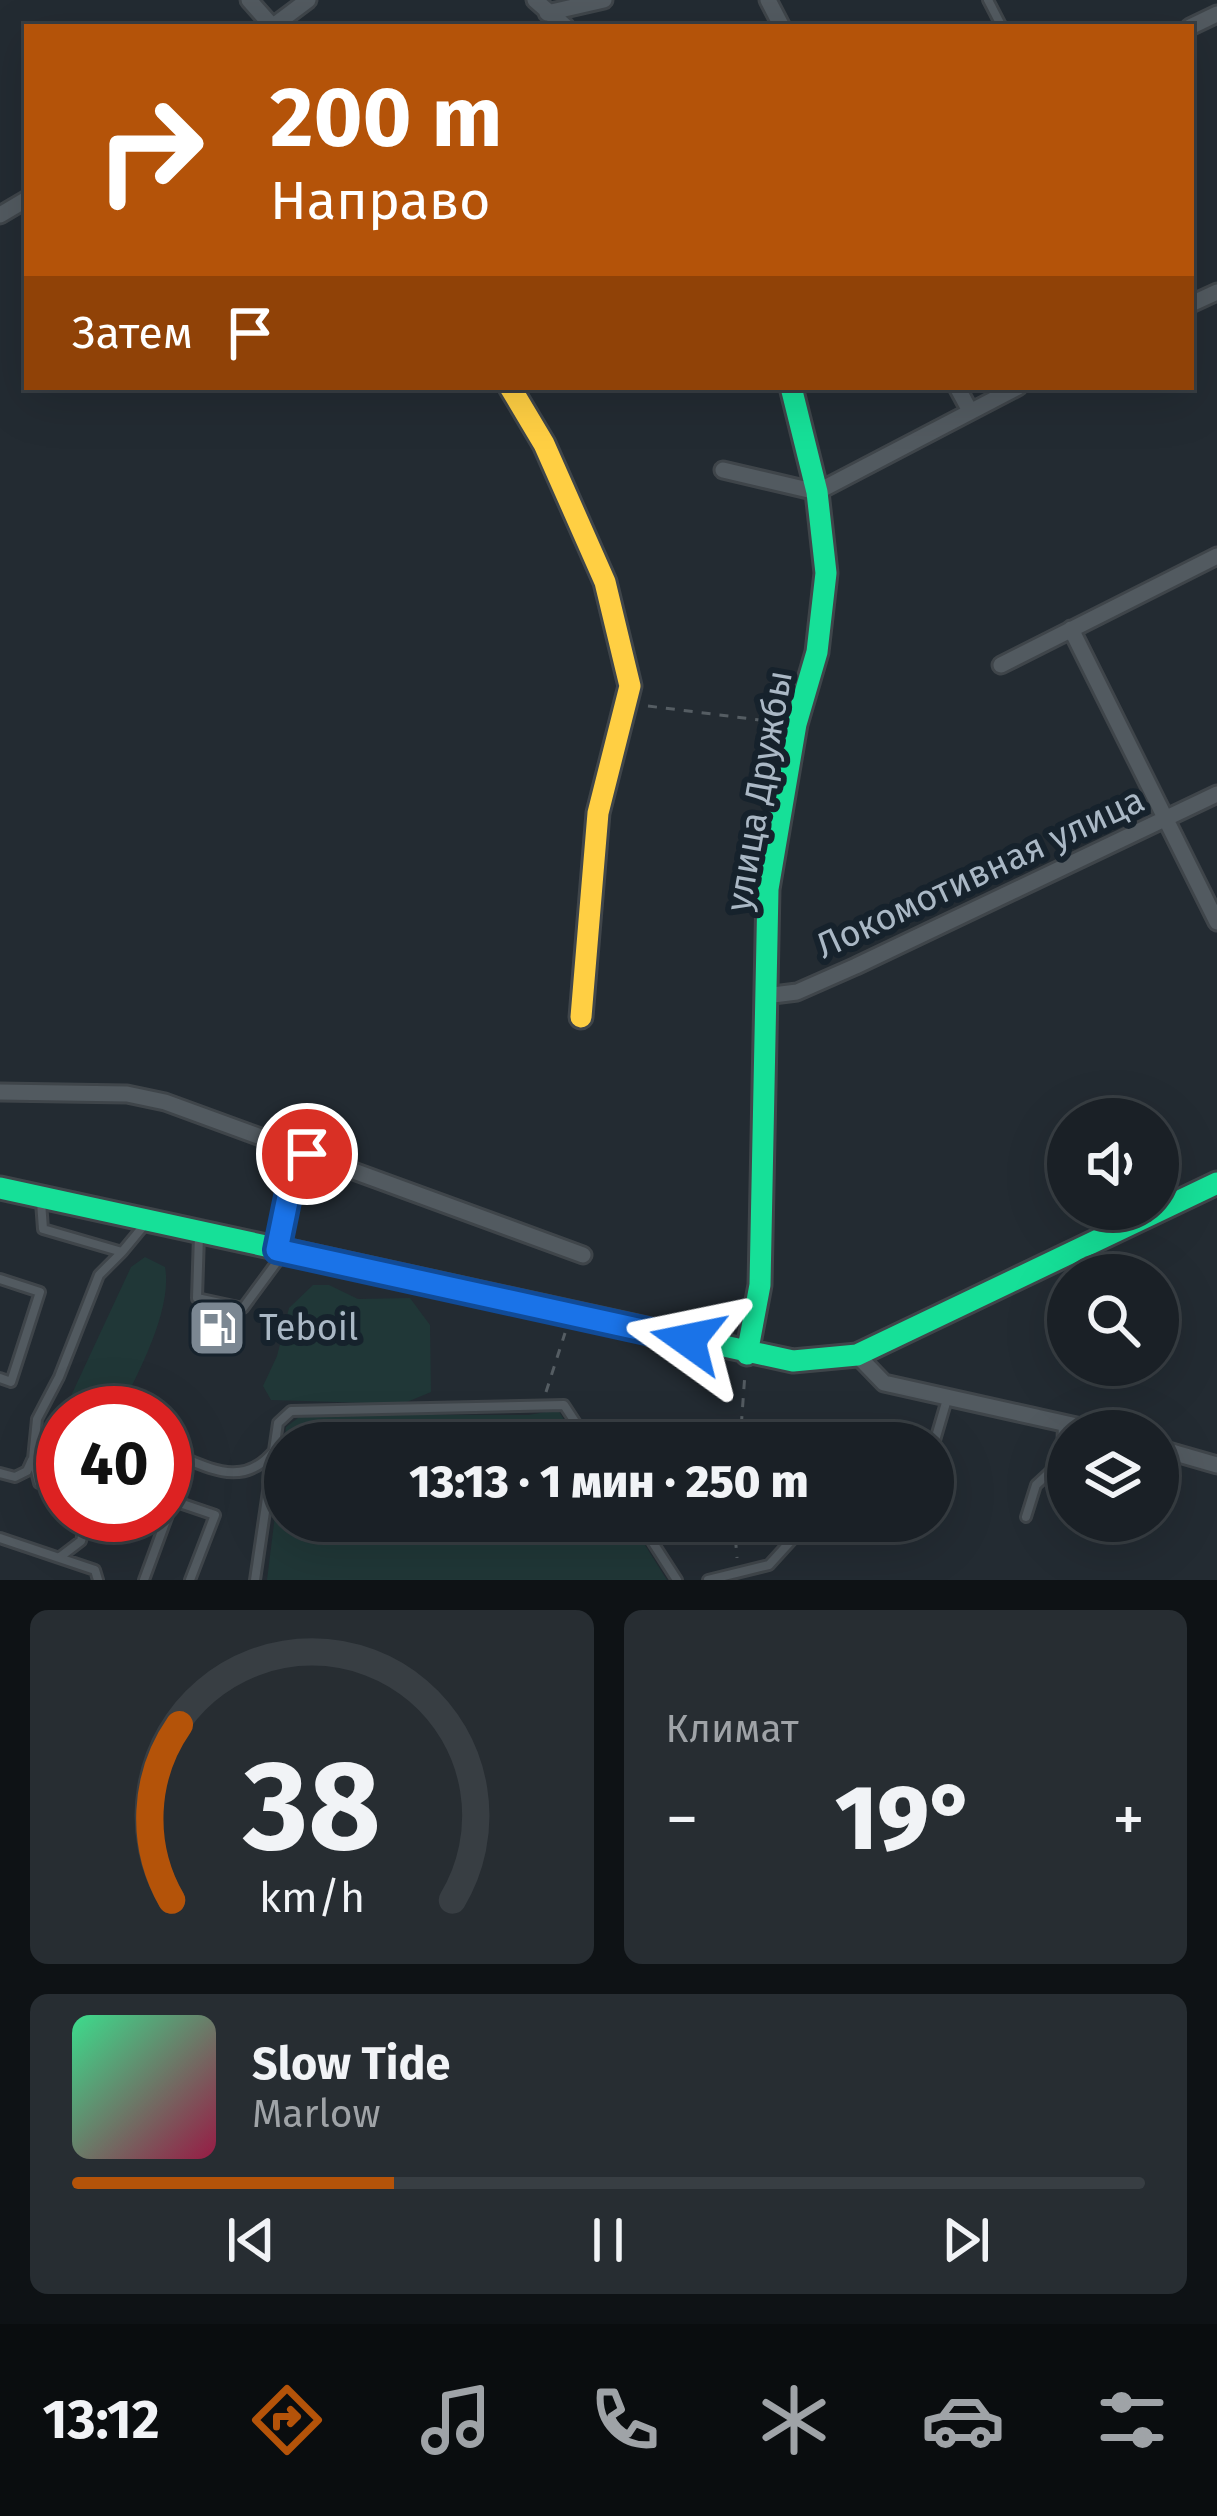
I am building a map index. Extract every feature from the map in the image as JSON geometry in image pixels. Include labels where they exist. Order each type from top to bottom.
[{"type":"street","points":[[249,0],[269,24]]},
{"type":"street","points":[[276,24],[308,0]]},
{"type":"street","points":[[541,6],[604,0]]},
{"type":"street","points":[[512,390],[544,444],[605,582],[630,686],[598,813],[581,1017]]},
{"type":"street","name":"улица Дружбы","points":[[748,1354],[760,1285],[768,889],[796,724],[817,652],[826,573],[817,492],[792,390]]},
{"type":"street","points":[[959,390],[970,411]]},
{"type":"street","points":[[723,470],[817,492],[1012,390]]},
{"type":"street","points":[[1001,665],[1217,556]]},
{"type":"street","points":[[1071,629],[1217,922]]},
{"type":"street","name":"Локомотивная улица","points":[[765,996],[797,992],[836,975],[1217,794]]},
{"type":"street","points":[[0,1092],[127,1094],[164,1102],[583,1255]]},
{"type":"street","points":[[281,1250],[290,1187],[307,1154]]},
{"type":"street","points":[[0,1188],[793,1361],[857,1355],[1217,1183]]},
{"type":"street","points":[[857,1355],[884,1383],[1047,1418]]},
{"type":"street","points":[[1179,1454],[1217,1466]]},
{"type":"lane","points":[[40,1195],[43,1228],[122,1252]]},
{"type":"lane","points":[[36,1471],[37,1419],[99,1275],[148,1221]]},
{"type":"lane","points":[[199,1233],[197,1298],[244,1308],[281,1250]]},
{"type":"lane","points":[[0,1279],[40,1292],[11,1382],[0,1378]]},
{"type":"lane","points":[[940,1422],[948,1396]]},
{"type":"lane","points":[[279,1422],[291,1411],[303,1409],[564,1405],[575,1422]]},
{"type":"lane","points":[[0,1473],[15,1477],[27,1471],[33,1459]]},
{"type":"lane","points":[[192,1459],[234,1474],[251,1472],[264,1460]]},
{"type":"lane","points":[[1026,1517],[1036,1485],[1047,1476]]},
{"type":"lane","points":[[190,1580],[215,1515],[192,1507]]},
{"type":"lane","points":[[255,1580],[264,1522]]},
{"type":"lane","points":[[0,1538],[95,1570],[98,1580]]},
{"type":"lane","points":[[59,1558],[80,1542]]},
{"type":"lane","points":[[144,1580],[156,1542]]},
{"type":"lane","points":[[653,1542],[677,1580]]},
{"type":"lane","points":[[708,1580],[769,1565],[790,1542]]},
{"type":"path","points":[[628,704],[796,724]]},
{"type":"path","points":[[542,1405],[571,1315]]},
{"type":"path","points":[[742,1422],[748,1354]]},
{"type":"green space","points":[[145,1257],[165,1267],[164,1302],[152,1342],[131,1386],[76,1386],[131,1267]]},
{"type":"green space","points":[[313,1285],[329,1285],[358,1299],[410,1298],[430,1325],[431,1392],[402,1404],[271,1400],[263,1386],[277,1356],[289,1308]]},
{"type":"green space","points":[[558,1410],[566,1422],[293,1422],[302,1415],[528,1415]]},
{"type":"green space","points":[[272,1542],[643,1542],[667,1580],[267,1580]]},
{"type":"traffic: fast","points":[[747,1354],[760,1285],[768,889],[796,724],[817,652],[826,573],[817,492],[792,390]]},
{"type":"traffic: fast","points":[[0,1188],[793,1361],[857,1355],[1217,1183]]},
{"type":"traffic: slow","points":[[512,390],[544,444],[605,582],[630,686],[598,813],[581,1017]]},
{"type":"place","name":"Teboil","points":[[217,1328]]},
{"type":"route","points":[[307,1154],[290,1187],[277,1250],[688,1340]]}]
